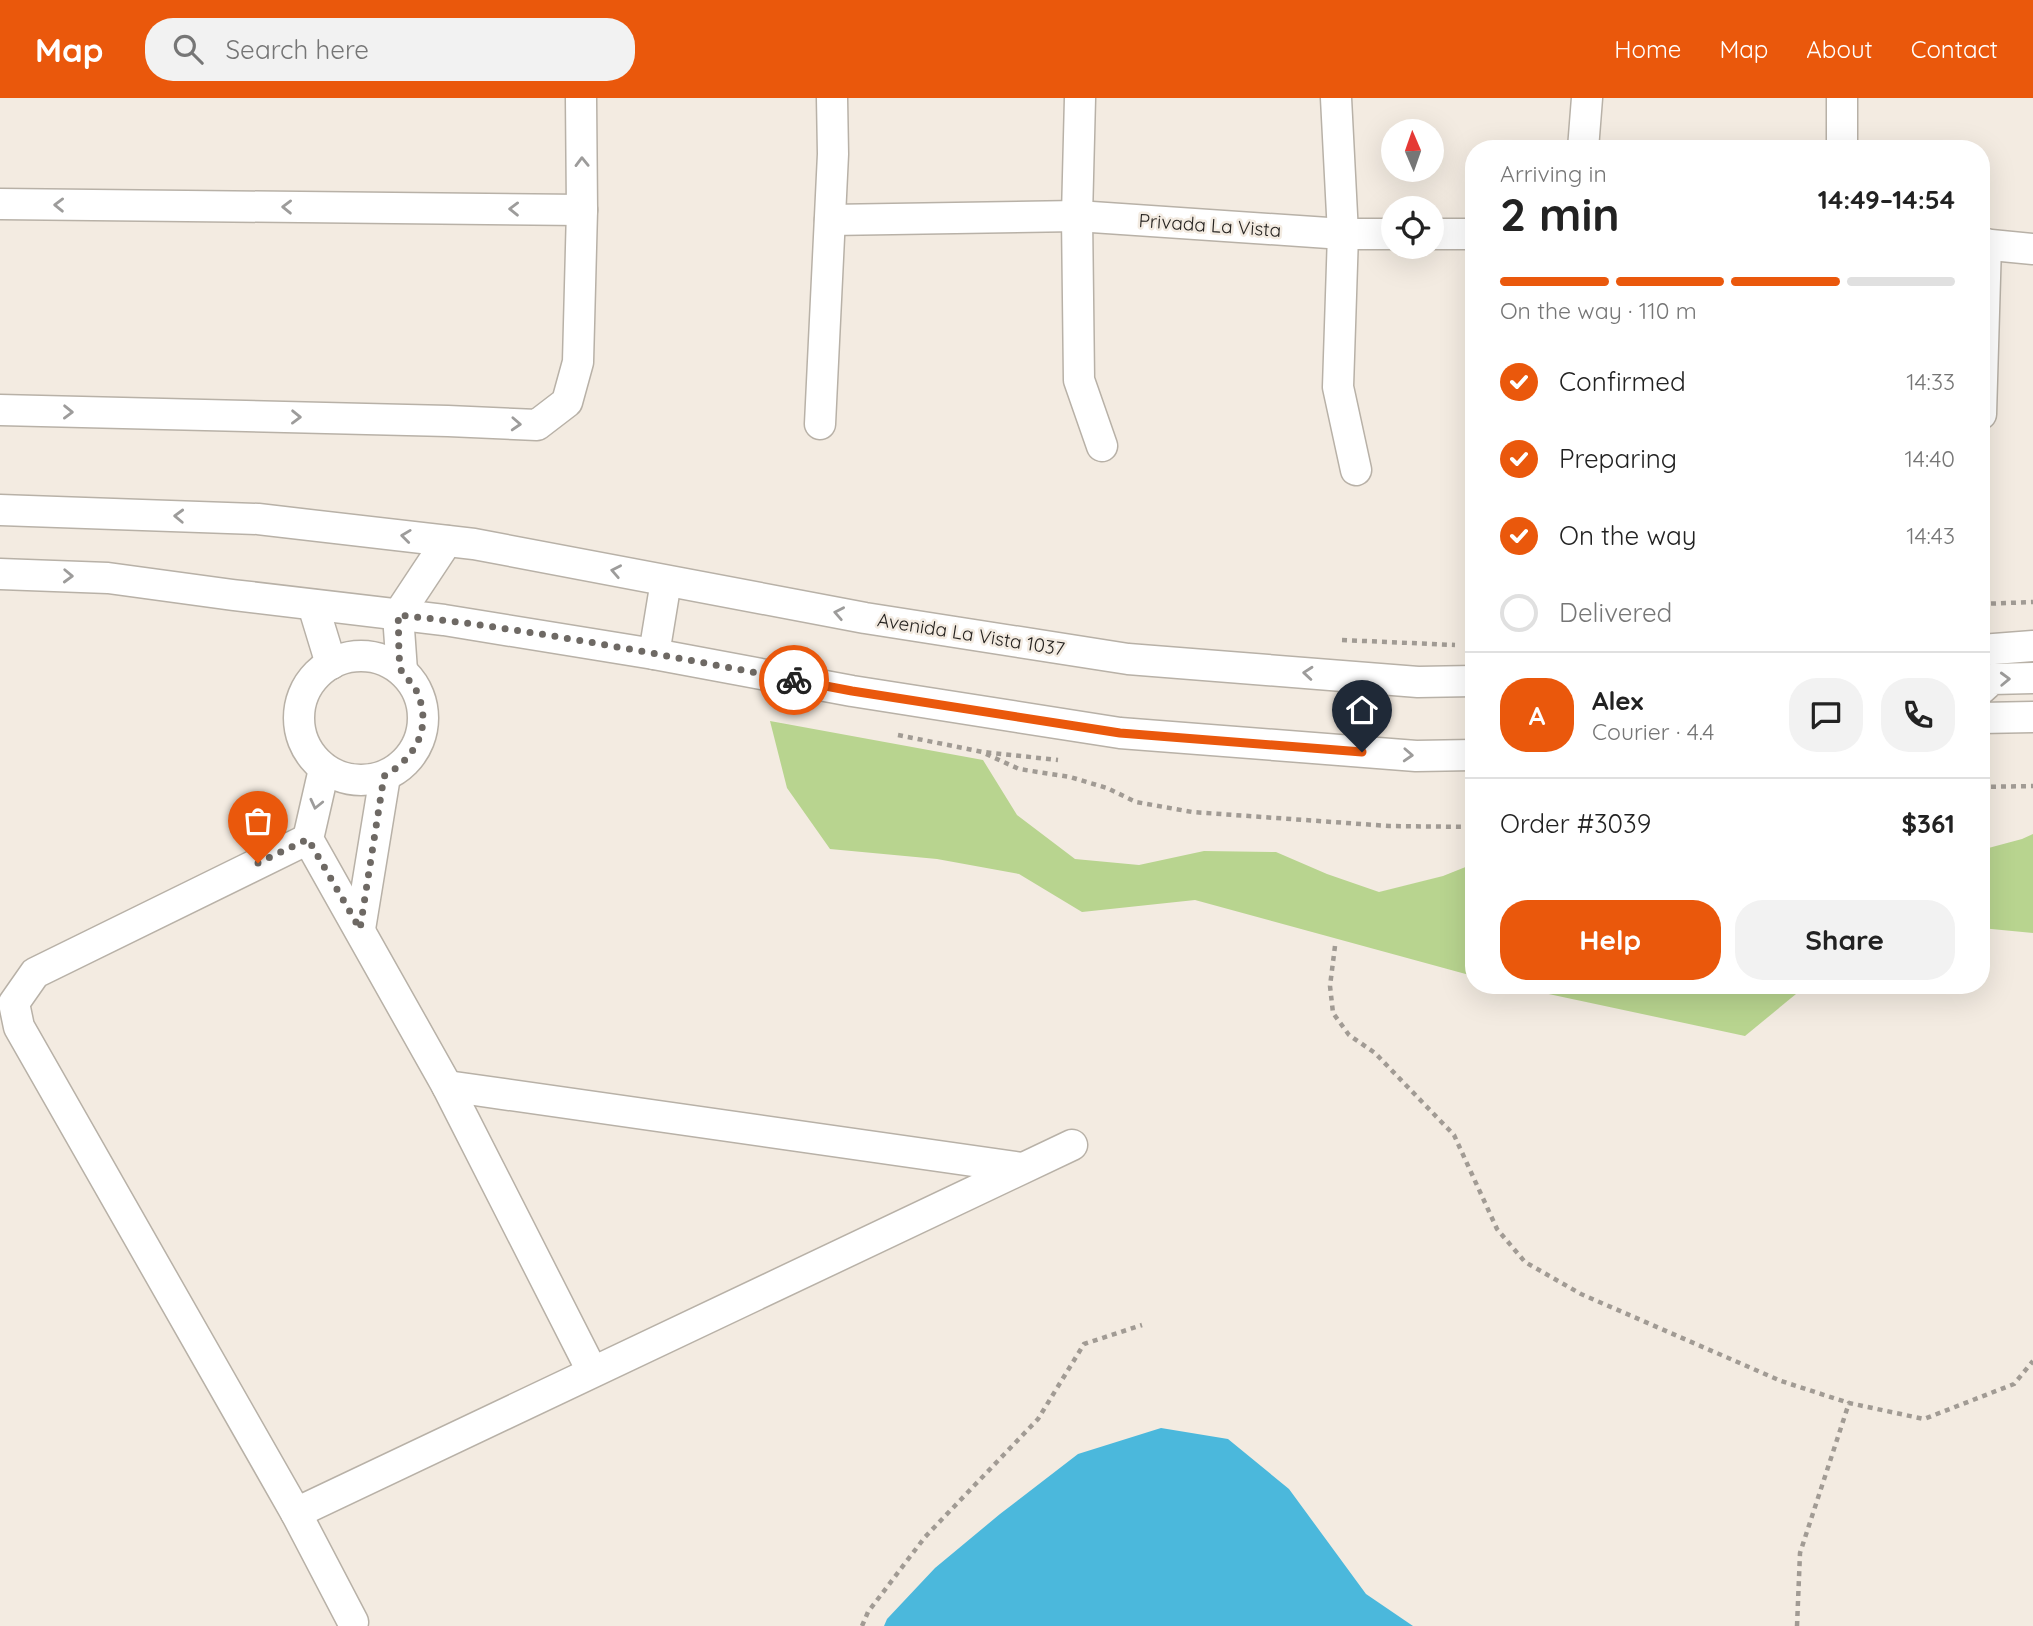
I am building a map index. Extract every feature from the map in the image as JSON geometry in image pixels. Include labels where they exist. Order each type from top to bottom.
[{"type":"street","points":[[0,410],[537,425],[567,402],[578,362],[582,209],[581,98]]},
{"type":"street","points":[[820,424],[833,154],[832,98]]},
{"type":"street","points":[[1080,98],[1077,216],[1079,380],[1102,446]]},
{"type":"street","points":[[1336,98],[1343,234],[1338,387],[1356,470]]},
{"type":"street","points":[[1584,140],[1587,98]]},
{"type":"street","points":[[1842,98],[1842,140]]},
{"type":"street","points":[[0,204],[582,209]]},
{"type":"street","name":"Privada La Vista","points":[[830,220],[1077,216],[1343,234],[1381,234]]},
{"type":"street","points":[[1444,234],[1465,234]]},
{"type":"street","points":[[1990,245],[2033,249]]},
{"type":"street","name":"Avenida La Vista 1037","points":[[0,510],[258,519],[460,542],[864,618],[1128,659],[1418,682],[1465,681]]},
{"type":"street","points":[[401,671],[398,615],[460,542]]},
{"type":"street","points":[[0,574],[108,578],[444,620],[654,654],[852,691],[1120,733],[1416,756],[1465,755]]},
{"type":"street","points":[[654,654],[666,581]]},
{"type":"street","points":[[313,605],[331,664]]},
{"type":"street","points":[[1990,649],[2033,646]]},
{"type":"street","points":[[345,658],[375,658],[401,671],[414,685],[421,701],[421,737],[412,754],[400,767],[384,776],[369,780],[353,780],[324,769],[304,745],[299,730],[301,699],[308,685],[318,673],[345,658]]},
{"type":"street","points":[[1990,681],[2033,678]]},
{"type":"street","points":[[1990,718],[2033,717]]},
{"type":"street","points":[[324,769],[308,839],[447,1086],[592,1371]]},
{"type":"street","points":[[360,929],[384,776]]},
{"type":"street","points":[[308,839],[35,973],[13,1003],[19,1027],[296,1513],[353,1622]]},
{"type":"street","points":[[447,1086],[1022,1168]]},
{"type":"street","points":[[296,1513],[1072,1145]]},
{"type":"path","points":[[1990,604],[2033,602]]},
{"type":"path","points":[[1340,640],[1460,646]]},
{"type":"path","points":[[982,752],[1019,769],[1070,777],[1107,788],[1136,802],[1192,812],[1389,826],[1465,827]]},
{"type":"path","points":[[1990,786],[2033,786]]},
{"type":"path","points":[[1335,946],[1330,986],[1333,1013],[1349,1035],[1375,1053],[1454,1135],[1497,1229],[1525,1262],[1581,1294],[1781,1381],[1849,1403],[1924,1419],[2014,1384],[2033,1361]]},
{"type":"path","points":[[862,1626],[868,1612],[925,1537],[1038,1419],[1084,1344],[1142,1325]]},
{"type":"path","points":[[1797,1626],[1800,1553],[1849,1403]]},
{"type":"green space","points":[[770,721],[983,760],[1017,815],[1075,859],[1139,865],[1204,851],[1276,852],[1379,892],[1443,876],[1465,867],[1465,974],[1195,900],[1082,912],[1019,874],[937,859],[830,849],[787,788]]},
{"type":"green space","points":[[2033,834],[2033,933],[1990,929],[1990,848]]},
{"type":"green space","points":[[1549,994],[1796,994],[1745,1036]]},
{"type":"water","points":[[1161,1428],[1228,1439],[1289,1489],[1366,1594],[1413,1626],[884,1626],[887,1619],[935,1568],[1078,1454]]},
{"type":"way so far","points":[[258,863],[308,839],[360,929],[384,776],[400,767],[412,754],[421,737],[421,701],[414,685],[401,671],[398,615],[628,650],[794,680]]},
{"type":"route","points":[[794,680],[1120,733],[1362,752]]}]
